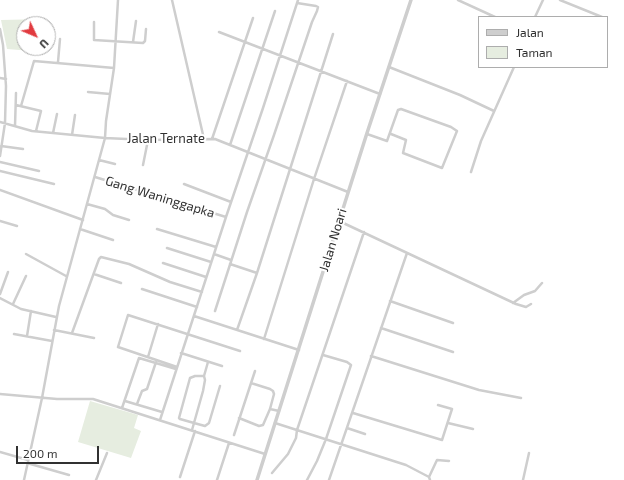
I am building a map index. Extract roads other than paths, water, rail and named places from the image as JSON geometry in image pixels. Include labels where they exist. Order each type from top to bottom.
[{"type":"street","points":[[24,480],[42,398],[56,317],[105,138],[114,68],[118,0]]},
{"type":"street","points":[[172,0],[204,139]]},
{"type":"street","name":"Jalan Noari","points":[[257,480],[348,192],[411,0]]},
{"type":"street","points":[[458,0],[493,16]]},
{"type":"street","points":[[536,16],[543,0]]},
{"type":"street","points":[[560,0],[600,16]]},
{"type":"street","points":[[160,420],[297,2],[318,7],[245,219],[215,312]]},
{"type":"street","points":[[230,145],[275,11]]},
{"type":"street","points":[[212,139],[253,18]]},
{"type":"street","points":[[133,42],[136,21]]},
{"type":"street","points":[[94,22],[93,40],[144,42],[146,29]]},
{"type":"street","points":[[0,29],[6,79],[5,123],[0,156]]},
{"type":"street","points":[[219,32],[380,94]]},
{"type":"street","points":[[237,330],[257,273],[333,34]]},
{"type":"street","points":[[58,62],[60,39]]},
{"type":"street","points":[[21,106],[33,62],[36,60],[114,68]]},
{"type":"street","points":[[0,62],[4,63]]},
{"type":"street","points":[[389,66],[460,95],[494,111]]},
{"type":"street","points":[[471,172],[494,111],[514,68]]},
{"type":"street","points":[[0,78],[6,79]]},
{"type":"street","points":[[264,339],[314,178],[347,81]]},
{"type":"street","points":[[88,92],[110,94]]},
{"type":"street","points":[[15,126],[16,93]]},
{"type":"street","points":[[16,105],[40,111],[36,131]]},
{"type":"street","points":[[367,133],[387,141],[391,134],[398,110],[400,109],[451,127],[457,131],[443,167],[441,168],[403,153],[406,140],[391,134]]},
{"type":"street","points":[[53,133],[58,114]]},
{"type":"street","points":[[72,135],[75,115]]},
{"type":"street","name":"Jalan Ternate","points":[[0,122],[36,131],[105,138],[148,140],[212,139],[348,192]]},
{"type":"street","points":[[143,166],[148,140]]},
{"type":"street","points":[[1,146],[23,149]]},
{"type":"street","points":[[99,160],[115,164]]},
{"type":"street","points":[[0,162],[39,171]]},
{"type":"street","points":[[0,171],[54,184]]},
{"type":"street","name":"Gang Waninggapka","points":[[95,177],[226,218]]},
{"type":"street","points":[[184,184],[231,202]]},
{"type":"street","points":[[0,190],[83,220]]},
{"type":"street","points":[[87,204],[105,209],[113,215],[129,220]]},
{"type":"street","points":[[0,221],[17,226]]},
{"type":"street","points":[[339,221],[513,303],[524,307],[531,304]]},
{"type":"street","points":[[157,228],[216,247]]},
{"type":"street","points":[[80,229],[113,240]]},
{"type":"street","points":[[272,473],[288,454],[296,438],[297,430],[364,232]]},
{"type":"street","points":[[167,248],[211,262]]},
{"type":"street","points":[[329,480],[407,253]]},
{"type":"street","points":[[26,254],[66,276]]},
{"type":"street","points":[[214,254],[232,260]]},
{"type":"street","points":[[72,333],[101,257],[129,264],[170,282],[202,292]]},
{"type":"street","points":[[163,263],[206,277]]},
{"type":"street","points":[[230,264],[257,273]]},
{"type":"street","points":[[0,294],[8,272]]},
{"type":"street","points":[[94,274],[121,283]]},
{"type":"street","points":[[13,304],[26,276]]},
{"type":"street","points":[[513,303],[524,295],[535,291],[542,283]]},
{"type":"street","points":[[142,289],[197,307]]},
{"type":"street","points":[[0,298],[21,309],[56,317]]},
{"type":"street","points":[[390,301],[452,323]]},
{"type":"street","points":[[27,336],[31,312]]},
{"type":"street","points":[[176,368],[119,347],[118,345],[128,314],[240,351]]},
{"type":"street","points":[[194,316],[298,350]]},
{"type":"street","points":[[148,357],[158,324]]},
{"type":"street","points":[[381,328],[453,352]]},
{"type":"street","points":[[54,330],[94,338]]},
{"type":"street","points":[[14,334],[52,341]]},
{"type":"street","points":[[181,353],[222,366]]},
{"type":"street","points":[[307,480],[326,439],[351,365],[348,362],[323,355]]},
{"type":"street","points":[[371,356],[479,390],[521,398]]},
{"type":"street","points":[[123,408],[139,359],[141,358],[176,368]]},
{"type":"street","points":[[137,404],[142,391],[147,389],[156,362]]},
{"type":"street","points":[[180,477],[205,385],[204,376],[208,362]]},
{"type":"street","points":[[234,435],[255,371]]},
{"type":"street","points":[[204,376],[195,376],[190,378],[179,416],[180,419],[205,426],[208,424],[220,386]]},
{"type":"street","points":[[239,418],[259,426],[263,425],[270,409],[274,394],[273,391],[251,383]]},
{"type":"street","points":[[0,394],[70,400],[90,398],[265,454]]},
{"type":"street","points":[[125,402],[137,404],[162,412]]},
{"type":"street","points":[[352,413],[442,440],[452,409],[438,405]]},
{"type":"street","points":[[270,409],[279,411]]},
{"type":"street","points":[[448,423],[473,430]]},
{"type":"street","points":[[275,424],[406,465],[430,479],[437,460],[449,461]]},
{"type":"street","points":[[347,428],[365,434]]},
{"type":"street","points":[[217,480],[229,443]]},
{"type":"street","points":[[0,452],[69,475]]},
{"type":"street","points":[[96,480],[107,453]]},
{"type":"street","points":[[523,480],[529,453]]}]
